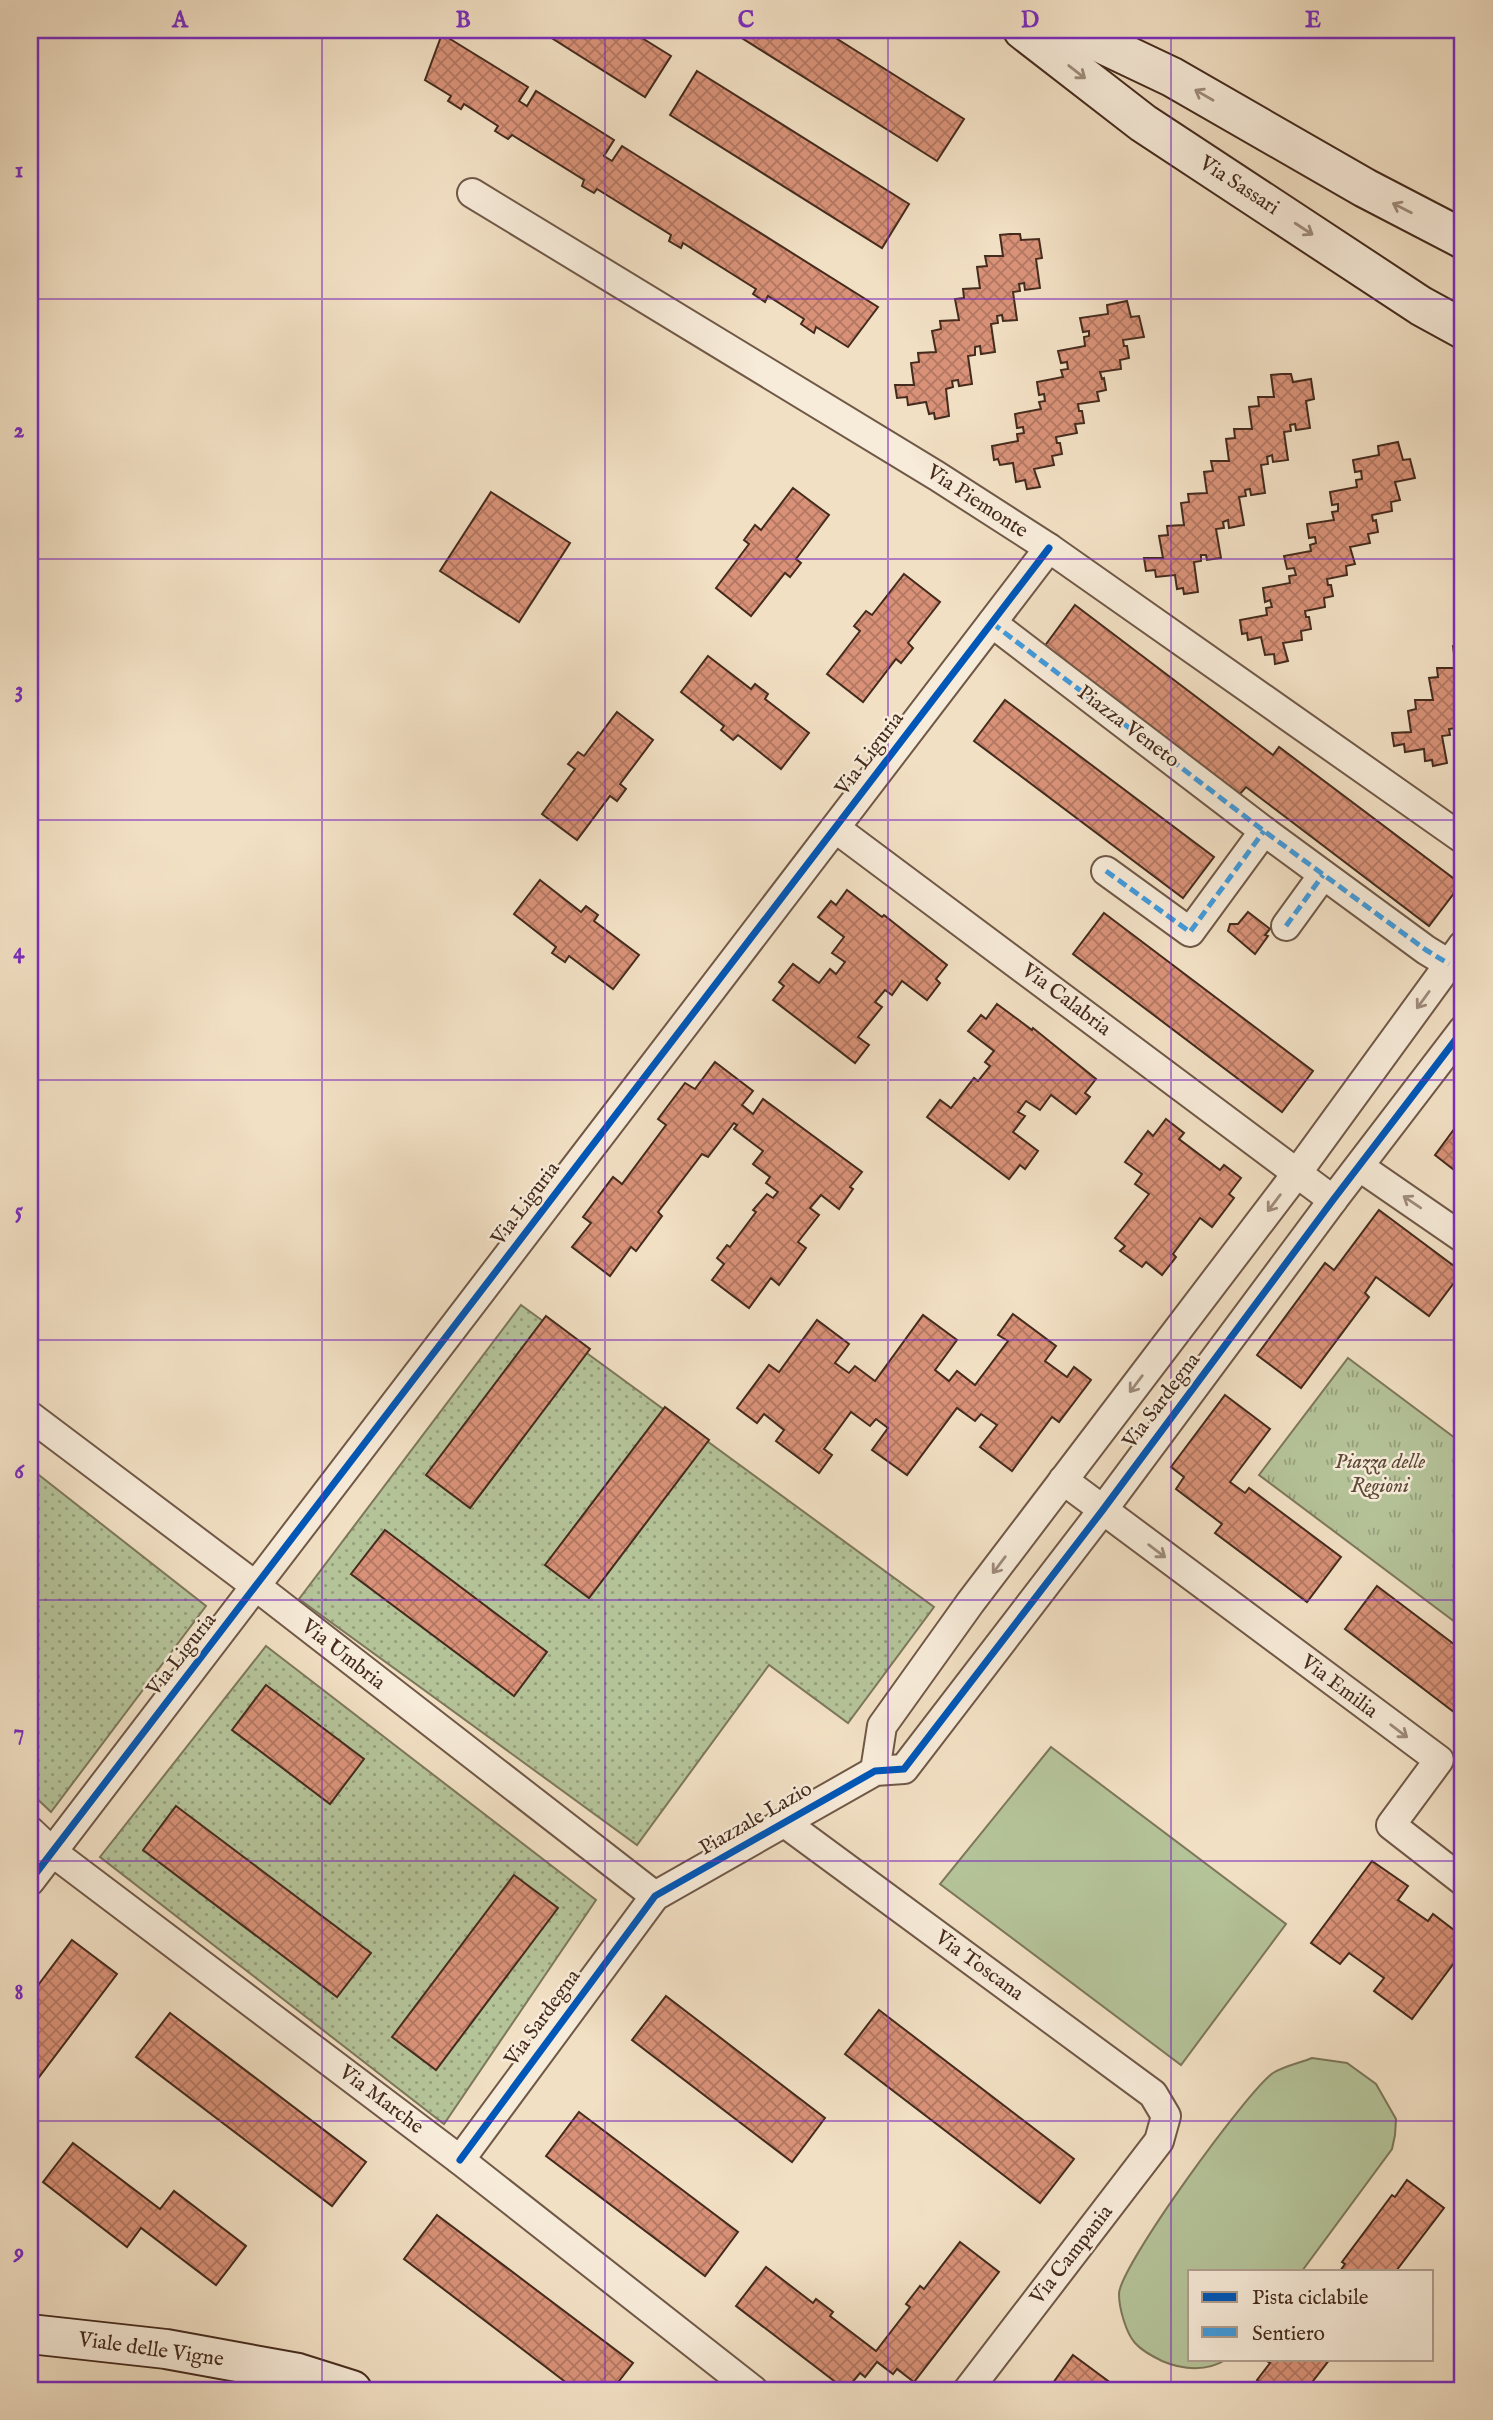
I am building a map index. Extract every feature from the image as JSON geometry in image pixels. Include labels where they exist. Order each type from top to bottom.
[{"type":"main road","name":"Via Sassari","points":[[1023,30],[1143,123],[1421,306],[1463,330]]},
{"type":"main road","points":[[1073,30],[1172,77],[1364,188],[1463,239]]},
{"type":"main road","name":"Viale delle Vigne","points":[[30,2334],[166,2349],[298,2373],[352,2390]]},
{"type":"street","name":"Via Piemonte","points":[[472,193],[937,476],[1049,548],[1463,839]]},
{"type":"street","name":"Via Liguria","points":[[30,1881],[1049,548]]},
{"type":"street","name":"Piazza Veneto","points":[[992,623],[1264,831],[1426,950],[1456,954]]},
{"type":"street","name":"Via Calabria","points":[[835,828],[1297,1173]]},
{"type":"street","points":[[1106,871],[1190,932],[1264,831]]},
{"type":"street","points":[[1286,926],[1323,875]]},
{"type":"street","name":"Via Sardegna","points":[[1456,954],[1297,1173],[970,1603],[882,1726],[875,1771],[904,1769],[919,1752],[1463,1030]]},
{"type":"street","points":[[1360,1167],[1463,1238]]},
{"type":"street","points":[[1297,1173],[1333,1200]]},
{"type":"street","name":"Via Umbria","points":[[30,1416],[257,1587],[655,1896]]},
{"type":"street","points":[[1063,1480],[1102,1511]]},
{"type":"street","name":"Via Emilia","points":[[1102,1511],[1439,1760],[1391,1825],[1463,1881]]},
{"type":"street","name":"Piazzale Lazio","points":[[655,1896],[875,1771]]},
{"type":"street","name":"Via Toscana","points":[[785,1823],[1153,2094],[1166,2116]]},
{"type":"street","name":"Via Marche","points":[[30,1831],[51,1851],[460,2160],[724,2382],[753,2390]]},
{"type":"street","name":"Via Sardegna","points":[[460,2160],[655,1896]]},
{"type":"street","name":"Via Campania","points":[[968,2390],[1160,2141],[1166,2116]]},
{"type":"green space","points":[[521,1305],[934,1607],[848,1723],[769,1665],[637,1845],[299,1599]]},
{"type":"green space","name":"Piazza delle Regioni","points":[[1348,1358],[1463,1444],[1463,1628],[1259,1475]]},
{"type":"green space","points":[[30,1468],[206,1606],[51,1812],[30,1792]]},
{"type":"green space","points":[[266,1646],[596,1900],[444,2124],[100,1857]]},
{"type":"green space","points":[[1051,1747],[1286,1924],[1181,2065],[940,1884]]},
{"type":"green space","points":[[1312,2058],[1347,2063],[1376,2084],[1396,2119],[1392,2149],[1303,2270],[1188,2270],[1188,2360],[1225,2360],[1203,2368],[1178,2366],[1162,2361],[1135,2343],[1126,2327],[1119,2294],[1125,2277],[1186,2180],[1238,2111],[1277,2071]]},
{"type":"building","points":[[539,30],[629,30],[671,56],[645,97]]},
{"type":"building","points":[[729,30],[823,30],[964,119],[937,161]]},
{"type":"building","points":[[442,34],[528,87],[519,101],[527,106],[536,91],[614,140],[604,156],[612,161],[622,146],[878,307],[848,347],[816,327],[814,333],[801,324],[804,319],[768,296],[765,302],[753,294],[756,289],[683,243],[681,248],[669,241],[671,235],[597,189],[594,193],[582,186],[584,180],[512,135],[508,139],[495,131],[498,126],[464,104],[461,109],[448,101],[451,96],[425,80]]},
{"type":"building","points":[[697,71],[909,204],[882,248],[670,115]]},
{"type":"building","points":[[1020,234],[1021,240],[1039,239],[1042,258],[1036,259],[1040,288],[1025,290],[1024,283],[1019,284],[1020,291],[1013,292],[1017,320],[1003,321],[1002,315],[997,316],[998,323],[991,324],[995,352],[981,354],[980,346],[975,347],[975,355],[968,356],[972,384],[959,386],[958,380],[952,381],[953,387],[946,389],[949,416],[935,419],[934,413],[929,414],[926,402],[908,405],[907,397],[897,398],[895,385],[914,385],[911,363],[919,362],[918,353],[936,352],[932,331],[941,329],[940,321],[959,320],[955,299],[964,298],[963,289],[980,288],[977,267],[987,266],[985,256],[1003,256],[1000,235]]},
{"type":"building","points":[[1127,301],[1131,317],[1139,316],[1144,337],[1123,340],[1129,358],[1120,360],[1121,369],[1100,372],[1106,390],[1097,392],[1099,401],[1078,404],[1084,423],[1075,424],[1077,433],[1056,437],[1062,454],[1052,456],[1054,465],[1034,469],[1040,487],[1027,489],[1025,480],[1016,482],[1013,463],[1000,465],[998,459],[994,460],[992,446],[1018,441],[1017,434],[1024,433],[1023,427],[1017,428],[1015,414],[1041,409],[1039,402],[1045,401],[1044,394],[1039,395],[1037,382],[1063,377],[1061,370],[1068,369],[1067,362],[1061,363],[1058,351],[1085,346],[1084,337],[1089,336],[1089,331],[1083,332],[1080,318],[1108,314],[1107,305]]},
{"type":"building","points":[[1291,374],[1293,382],[1311,379],[1314,399],[1306,401],[1310,428],[1296,430],[1295,424],[1290,425],[1291,431],[1284,432],[1288,460],[1273,462],[1272,455],[1267,457],[1268,464],[1261,465],[1265,493],[1251,495],[1250,489],[1245,490],[1246,496],[1239,497],[1244,525],[1229,528],[1228,520],[1223,522],[1224,528],[1216,529],[1221,558],[1207,560],[1206,555],[1201,555],[1201,561],[1194,562],[1198,592],[1184,594],[1183,588],[1177,589],[1175,575],[1156,577],[1155,570],[1146,571],[1144,558],[1163,558],[1159,536],[1168,535],[1167,526],[1184,525],[1181,503],[1189,502],[1188,494],[1207,493],[1204,472],[1213,471],[1211,461],[1229,461],[1226,439],[1235,438],[1234,429],[1252,429],[1249,407],[1259,406],[1258,397],[1274,397],[1271,375]]},
{"type":"building","points":[[1398,442],[1403,460],[1410,459],[1415,478],[1395,482],[1400,500],[1391,502],[1392,511],[1372,515],[1373,521],[1376,520],[1378,532],[1368,534],[1370,543],[1350,547],[1355,564],[1346,566],[1347,575],[1327,579],[1333,596],[1324,598],[1325,607],[1305,611],[1311,629],[1301,631],[1302,640],[1283,643],[1288,661],[1275,664],[1274,654],[1265,655],[1261,637],[1248,640],[1247,633],[1242,634],[1240,620],[1267,615],[1266,608],[1272,607],[1270,600],[1265,602],[1263,588],[1290,583],[1289,576],[1296,575],[1294,568],[1287,569],[1284,556],[1311,551],[1310,545],[1316,543],[1315,537],[1309,538],[1307,524],[1334,520],[1332,512],[1338,511],[1338,504],[1332,505],[1330,492],[1357,487],[1356,480],[1362,479],[1361,471],[1355,472],[1353,460],[1379,455],[1378,446]]},
{"type":"building","points":[[793,488],[829,515],[796,559],[801,563],[790,577],[785,573],[751,616],[716,588],[749,544],[744,540],[755,525],[761,530]]},
{"type":"building","points":[[491,492],[570,543],[519,622],[440,571]]},
{"type":"building","points":[[904,574],[940,602],[908,643],[913,648],[901,663],[896,659],[863,702],[827,674],[860,631],[854,626],[866,611],[872,615]]},
{"type":"building","points":[[1075,605],[1273,755],[1279,747],[1461,884],[1429,926],[1246,787],[1240,794],[1044,647]]},
{"type":"building","points":[[1463,635],[1463,734],[1457,734],[1456,728],[1449,729],[1450,735],[1442,736],[1447,763],[1433,766],[1432,760],[1425,761],[1424,749],[1405,752],[1404,744],[1394,746],[1392,733],[1411,732],[1408,711],[1416,709],[1415,700],[1433,700],[1429,678],[1438,677],[1437,668],[1456,668],[1453,646],[1461,645],[1460,636]]},
{"type":"building","points":[[708,656],[751,689],[755,684],[768,694],[765,699],[809,733],[781,769],[738,735],[733,740],[721,730],[724,726],[681,692]]},
{"type":"building","points":[[1005,700],[1214,857],[1183,898],[974,741]]},
{"type":"building","points":[[617,712],[653,740],[620,784],[626,789],[617,801],[610,796],[577,840],[542,814],[575,769],[568,764],[578,752],[584,756]]},
{"type":"building","points":[[540,880],[581,912],[586,906],[598,915],[594,921],[639,955],[613,989],[569,956],[565,962],[552,953],[556,947],[514,914]]},
{"type":"building","points":[[847,890],[882,917],[884,915],[947,965],[936,979],[940,983],[927,1000],[902,981],[892,995],[885,990],[875,1002],[882,1007],[858,1037],[869,1045],[855,1063],[773,1000],[784,986],[779,982],[793,964],[819,983],[830,969],[836,974],[845,962],[832,953],[844,937],[818,917],[831,901],[836,905]]},
{"type":"building","points":[[1248,912],[1270,929],[1255,954],[1228,931],[1230,924],[1238,924]]},
{"type":"building","points":[[1104,913],[1313,1071],[1282,1112],[1073,954]]},
{"type":"building","points":[[997,1004],[1032,1030],[1033,1028],[1096,1079],[1085,1093],[1090,1097],[1076,1114],[1051,1095],[1040,1110],[1026,1101],[1018,1112],[1025,1116],[1013,1132],[1038,1151],[1025,1169],[1020,1165],[1009,1179],[927,1117],[940,1100],[951,1108],[974,1078],[978,1081],[990,1066],[985,1062],[994,1051],[968,1031],[981,1015],[986,1019]]},
{"type":"building","points":[[715,1062],[753,1091],[742,1105],[753,1114],[763,1099],[862,1172],[850,1187],[853,1189],[839,1209],[821,1195],[810,1208],[819,1215],[798,1242],[806,1248],[779,1285],[771,1278],[749,1308],[712,1280],[724,1264],[717,1258],[727,1245],[730,1247],[756,1212],[753,1210],[767,1194],[773,1198],[778,1192],[766,1183],[770,1177],[753,1164],[763,1151],[734,1129],[737,1125],[734,1123],[708,1157],[702,1154],[658,1212],[662,1216],[636,1251],[631,1247],[610,1276],[572,1247],[591,1223],[583,1217],[613,1177],[622,1184],[666,1125],[658,1119],[685,1083],[695,1089]]},
{"type":"building","points":[[1463,1117],[1463,1177],[1435,1155]]},
{"type":"building","points":[[1166,1119],[1184,1133],[1179,1139],[1220,1170],[1224,1165],[1241,1178],[1229,1194],[1234,1198],[1212,1227],[1200,1218],[1173,1254],[1176,1257],[1162,1275],[1146,1262],[1142,1267],[1120,1251],[1125,1246],[1115,1238],[1149,1194],[1135,1184],[1142,1174],[1125,1162],[1148,1131],[1153,1136]]},
{"type":"building","points":[[1379,1210],[1462,1272],[1429,1316],[1376,1277],[1365,1293],[1369,1297],[1301,1388],[1257,1355],[1325,1263],[1334,1270]]},
{"type":"building","points":[[1013,1314],[1056,1346],[1045,1361],[1067,1377],[1074,1367],[1091,1380],[1059,1422],[1052,1417],[1012,1471],[980,1447],[997,1425],[981,1414],[975,1421],[957,1408],[907,1475],[872,1450],[888,1428],[876,1419],[870,1426],[851,1412],[824,1449],[832,1455],[819,1473],[776,1441],[784,1430],[764,1414],[757,1423],[737,1408],[769,1365],[779,1372],[817,1320],[849,1344],[835,1363],[849,1373],[855,1366],[875,1381],[923,1315],[957,1340],[935,1370],[949,1381],[957,1371],[975,1385],[1008,1341],[998,1335]]},
{"type":"building","points":[[546,1316],[590,1349],[470,1508],[426,1475]]},
{"type":"building","points":[[1225,1395],[1270,1429],[1230,1482],[1245,1493],[1249,1488],[1341,1557],[1307,1602],[1215,1533],[1222,1524],[1176,1489],[1184,1477],[1171,1467]]},
{"type":"building","points":[[665,1407],[709,1440],[589,1598],[545,1565]]},
{"type":"building","points":[[385,1530],[547,1652],[514,1696],[351,1574]]},
{"type":"building","points":[[1377,1586],[1463,1651],[1463,1719],[1345,1629]]},
{"type":"building","points":[[266,1685],[364,1759],[330,1804],[232,1730]]},
{"type":"building","points":[[176,1806],[371,1953],[337,1997],[143,1850]]},
{"type":"building","points":[[1372,1861],[1408,1886],[1398,1900],[1428,1921],[1433,1914],[1463,1937],[1463,1951],[1412,2019],[1374,1991],[1384,1978],[1349,1953],[1340,1964],[1311,1943]]},
{"type":"building","points":[[514,1875],[558,1908],[436,2070],[392,2037]]},
{"type":"building","points":[[72,1940],[117,1974],[30,2089],[30,1996]]},
{"type":"building","points":[[666,1996],[825,2118],[792,2162],[632,2040]]},
{"type":"building","points":[[879,2010],[1074,2159],[1040,2203],[845,2054]]},
{"type":"building","points":[[170,2013],[366,2162],[332,2206],[136,2057]]},
{"type":"building","points":[[579,2112],[738,2232],[705,2276],[546,2156]]},
{"type":"building","points":[[73,2143],[160,2209],[174,2191],[246,2246],[216,2285],[141,2228],[127,2247],[43,2182]]},
{"type":"building","points":[[1407,2180],[1444,2208],[1397,2270],[1341,2270],[1345,2264],[1342,2262],[1392,2195],[1395,2197]]},
{"type":"building","points":[[437,2215],[633,2363],[612,2390],[576,2390],[404,2259]]},
{"type":"building","points":[[960,2242],[999,2272],[914,2382],[897,2369],[893,2374],[877,2362],[865,2377],[860,2373],[846,2390],[736,2306],[766,2267],[813,2303],[816,2299],[833,2312],[830,2316],[876,2351],[910,2307],[906,2304],[920,2286],[924,2289]]},
{"type":"building","points":[[1073,2355],[1119,2389],[1123,2383],[1133,2390],[1048,2390]]},
{"type":"building","points":[[1329,2360],[1306,2390],[1270,2390],[1257,2380],[1270,2363],[1267,2361]]},
{"type":"marked path","points":[[992,623],[1264,831],[1449,964]]},
{"type":"marked path","points":[[1106,871],[1190,932],[1264,831]]},
{"type":"marked path","points":[[1286,926],[1323,875]]},
{"type":"cycle path","points":[[30,1881],[1049,548]]},
{"type":"cycle path","points":[[460,2160],[655,1896],[875,1771],[904,1769],[1102,1511],[1463,1030]]}]
